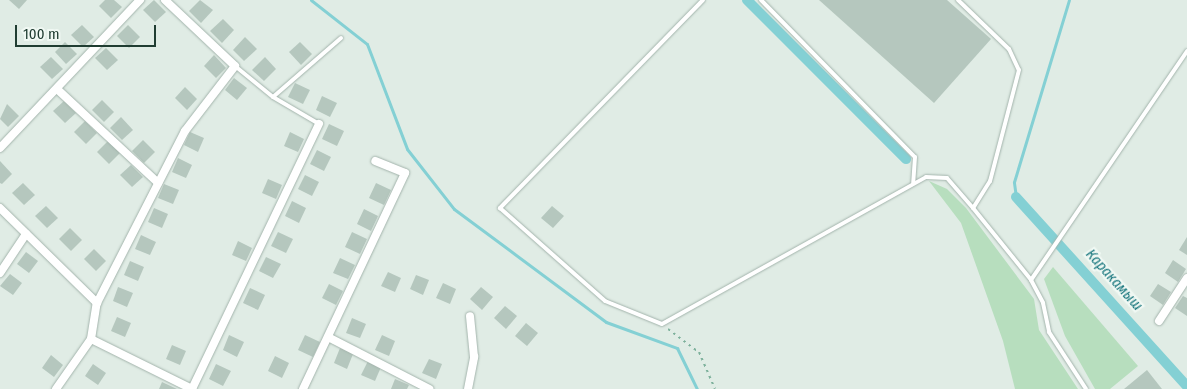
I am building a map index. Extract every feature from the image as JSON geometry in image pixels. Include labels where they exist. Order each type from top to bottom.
[{"type":"street","points":[[0,148],[140,0]]},
{"type":"street","points":[[56,389],[91,339],[97,303],[185,131],[235,66],[166,0]]},
{"type":"street","points":[[57,88],[158,183]]},
{"type":"street","points":[[91,339],[192,389],[319,124]]},
{"type":"street","points":[[303,389],[405,174],[375,161]]},
{"type":"street","points":[[0,208],[97,303]]},
{"type":"street","points":[[0,273],[26,234]]},
{"type":"street","points":[[1159,321],[1187,278]]},
{"type":"street","points":[[468,389],[474,357],[470,316]]},
{"type":"street","points":[[328,337],[429,389]]},
{"type":"lane","points":[[703,0],[500,208],[605,302],[662,324],[913,183],[932,176],[947,178],[1031,280],[1043,302],[1049,332],[1086,389]]},
{"type":"lane","points":[[761,0],[915,157],[913,183]]},
{"type":"lane","points":[[958,0],[1009,48],[1019,70],[990,181],[973,208]]},
{"type":"lane","points":[[273,97],[341,38]]},
{"type":"lane","points":[[1031,280],[1055,251],[1187,51]]},
{"type":"lane","points":[[235,66],[273,97],[319,124]]},
{"type":"path","points":[[662,324],[699,352],[715,389]]},
{"type":"green space","points":[[929,181],[947,189],[966,208],[1034,299],[1039,330],[1078,389],[1015,389],[1003,341],[961,223]]},
{"type":"green space","points":[[1053,267],[1138,366],[1110,389],[1095,389],[1065,336],[1044,279]]},
{"type":"building","points":[[9,0],[27,0],[19,9]]},
{"type":"building","points":[[105,0],[114,0],[122,7],[111,18],[99,6]]},
{"type":"building","points":[[154,0],[166,12],[155,22],[143,10]]},
{"type":"building","points":[[200,0],[213,10],[201,23],[189,11]]},
{"type":"building","points":[[819,0],[947,0],[991,39],[934,103]]},
{"type":"building","points":[[223,19],[234,30],[222,43],[210,31]]},
{"type":"building","points":[[82,25],[94,37],[83,47],[71,35]]},
{"type":"building","points":[[128,25],[140,37],[129,48],[117,36]]},
{"type":"building","points":[[245,37],[257,49],[244,61],[233,50]]},
{"type":"building","points":[[65,42],[77,54],[66,64],[55,52]]},
{"type":"building","points":[[300,42],[312,54],[301,65],[289,52]]},
{"type":"building","points":[[106,48],[118,60],[107,70],[95,58]]},
{"type":"building","points":[[214,55],[226,68],[216,78],[204,66]]},
{"type":"building","points":[[51,57],[63,69],[52,79],[40,67]]},
{"type":"building","points":[[265,57],[276,69],[264,81],[252,70]]},
{"type":"building","points":[[234,78],[247,88],[237,100],[225,90]]},
{"type":"building","points":[[295,83],[310,90],[303,104],[288,97]]},
{"type":"building","points":[[185,87],[197,99],[187,110],[175,98]]},
{"type":"building","points":[[322,96],[337,103],[330,117],[316,110]]},
{"type":"building","points":[[102,100],[114,112],[104,122],[92,110]]},
{"type":"building","points":[[64,101],[76,113],[65,123],[53,111]]},
{"type":"building","points":[[7,104],[19,116],[8,127],[0,119]]},
{"type":"building","points":[[121,117],[133,130],[122,140],[110,128]]},
{"type":"building","points":[[85,121],[97,133],[86,144],[74,132]]},
{"type":"building","points":[[329,124],[344,131],[337,146],[322,139]]},
{"type":"building","points":[[190,132],[204,138],[198,152],[184,145]]},
{"type":"building","points":[[290,132],[304,139],[298,152],[284,146]]},
{"type":"building","points":[[143,140],[155,152],[144,163],[132,151]]},
{"type":"building","points":[[108,141],[120,153],[109,164],[97,152]]},
{"type":"building","points":[[317,150],[331,157],[324,171],[310,164]]},
{"type":"building","points":[[178,158],[192,165],[186,178],[172,172]]},
{"type":"building","points":[[0,161],[12,174],[2,184],[0,183]]},
{"type":"building","points":[[131,165],[143,177],[132,187],[120,175]]},
{"type":"building","points":[[305,175],[319,182],[312,196],[298,189]]},
{"type":"building","points":[[268,179],[282,185],[276,199],[262,193]]},
{"type":"building","points":[[23,183],[35,195],[24,205],[12,193]]},
{"type":"building","points":[[376,183],[391,190],[384,205],[369,198]]},
{"type":"building","points":[[164,184],[179,190],[173,204],[158,198]]},
{"type":"building","points":[[292,201],[306,208],[299,223],[285,216]]},
{"type":"building","points":[[46,206],[58,218],[47,228],[35,216]]},
{"type":"building","points":[[552,206],[564,216],[553,228],[541,218]]},
{"type":"building","points":[[154,208],[168,214],[162,228],[148,222]]},
{"type":"building","points":[[364,209],[378,216],[371,231],[357,224]]},
{"type":"building","points":[[70,228],[82,240],[71,251],[59,239]]},
{"type":"building","points":[[278,232],[293,239],[286,253],[271,246]]},
{"type":"building","points":[[352,232],[367,239],[360,254],[345,247]]},
{"type":"building","points":[[141,235],[156,242],[150,255],[135,249]]},
{"type":"building","points":[[1187,237],[1187,255],[1179,250]]},
{"type":"building","points":[[238,241],[252,248],[246,261],[232,255]]},
{"type":"building","points":[[94,249],[106,261],[96,271],[84,259]]},
{"type":"building","points":[[26,252],[38,261],[29,273],[17,264]]},
{"type":"building","points":[[266,257],[281,264],[273,278],[259,271]]},
{"type":"building","points":[[340,258],[355,265],[348,279],[333,273]]},
{"type":"building","points":[[1173,260],[1186,269],[1178,282],[1165,273]]},
{"type":"building","points":[[130,261],[144,267],[138,281],[124,275]]},
{"type":"building","points":[[388,272],[401,278],[395,292],[381,286]]},
{"type":"building","points":[[10,274],[22,283],[13,295],[0,286]]},
{"type":"building","points":[[416,275],[429,280],[423,295],[410,289]]},
{"type":"building","points":[[443,283],[456,289],[450,304],[436,298]]},
{"type":"building","points":[[329,284],[343,291],[336,305],[322,298]]},
{"type":"building","points":[[1158,284],[1171,292],[1163,305],[1150,296]]},
{"type":"building","points":[[118,287],[133,293],[127,307],[113,301]]},
{"type":"building","points":[[481,287],[493,297],[482,310],[470,299]]},
{"type":"building","points":[[250,288],[265,295],[258,310],[243,303]]},
{"type":"building","points":[[1183,296],[1187,298],[1187,316],[1175,308]]},
{"type":"building","points":[[505,306],[517,316],[506,329],[494,318]]},
{"type":"building","points":[[117,317],[131,323],[125,337],[111,331]]},
{"type":"building","points":[[352,318],[366,324],[360,338],[346,333]]},
{"type":"building","points":[[526,323],[538,333],[527,346],[515,336]]},
{"type":"building","points":[[229,335],[244,342],[237,357],[223,350]]},
{"type":"building","points":[[305,335],[320,342],[313,357],[298,350]]},
{"type":"building","points":[[382,335],[395,341],[389,356],[375,350]]},
{"type":"building","points":[[172,345],[186,351],[180,365],[166,359]]},
{"type":"building","points":[[340,348],[353,354],[347,369],[334,363]]},
{"type":"building","points":[[51,355],[63,365],[54,377],[42,368]]},
{"type":"building","points":[[275,356],[289,363],[282,378],[268,371]]},
{"type":"building","points":[[429,359],[442,364],[436,379],[422,373]]},
{"type":"building","points":[[368,361],[381,367],[375,381],[361,375]]},
{"type":"building","points":[[93,364],[106,373],[98,385],[85,376]]},
{"type":"building","points":[[216,364],[231,371],[223,386],[209,379]]},
{"type":"building","points":[[1147,370],[1162,389],[1124,389]]},
{"type":"building","points":[[395,379],[409,385],[407,389],[391,389]]},
{"type":"building","points":[[162,382],[177,389],[159,389]]},
{"type":"waterway","points":[[311,0],[367,44],[407,149],[454,209],[606,322],[677,348],[697,389]]},
{"type":"waterway","name":"Каракамыш","points":[[747,0],[906,159]]},
{"type":"waterway","points":[[1016,197],[1014,182],[1069,0]]},
{"type":"waterway","name":"Каракамыш","points":[[1016,197],[1187,386]]}]
